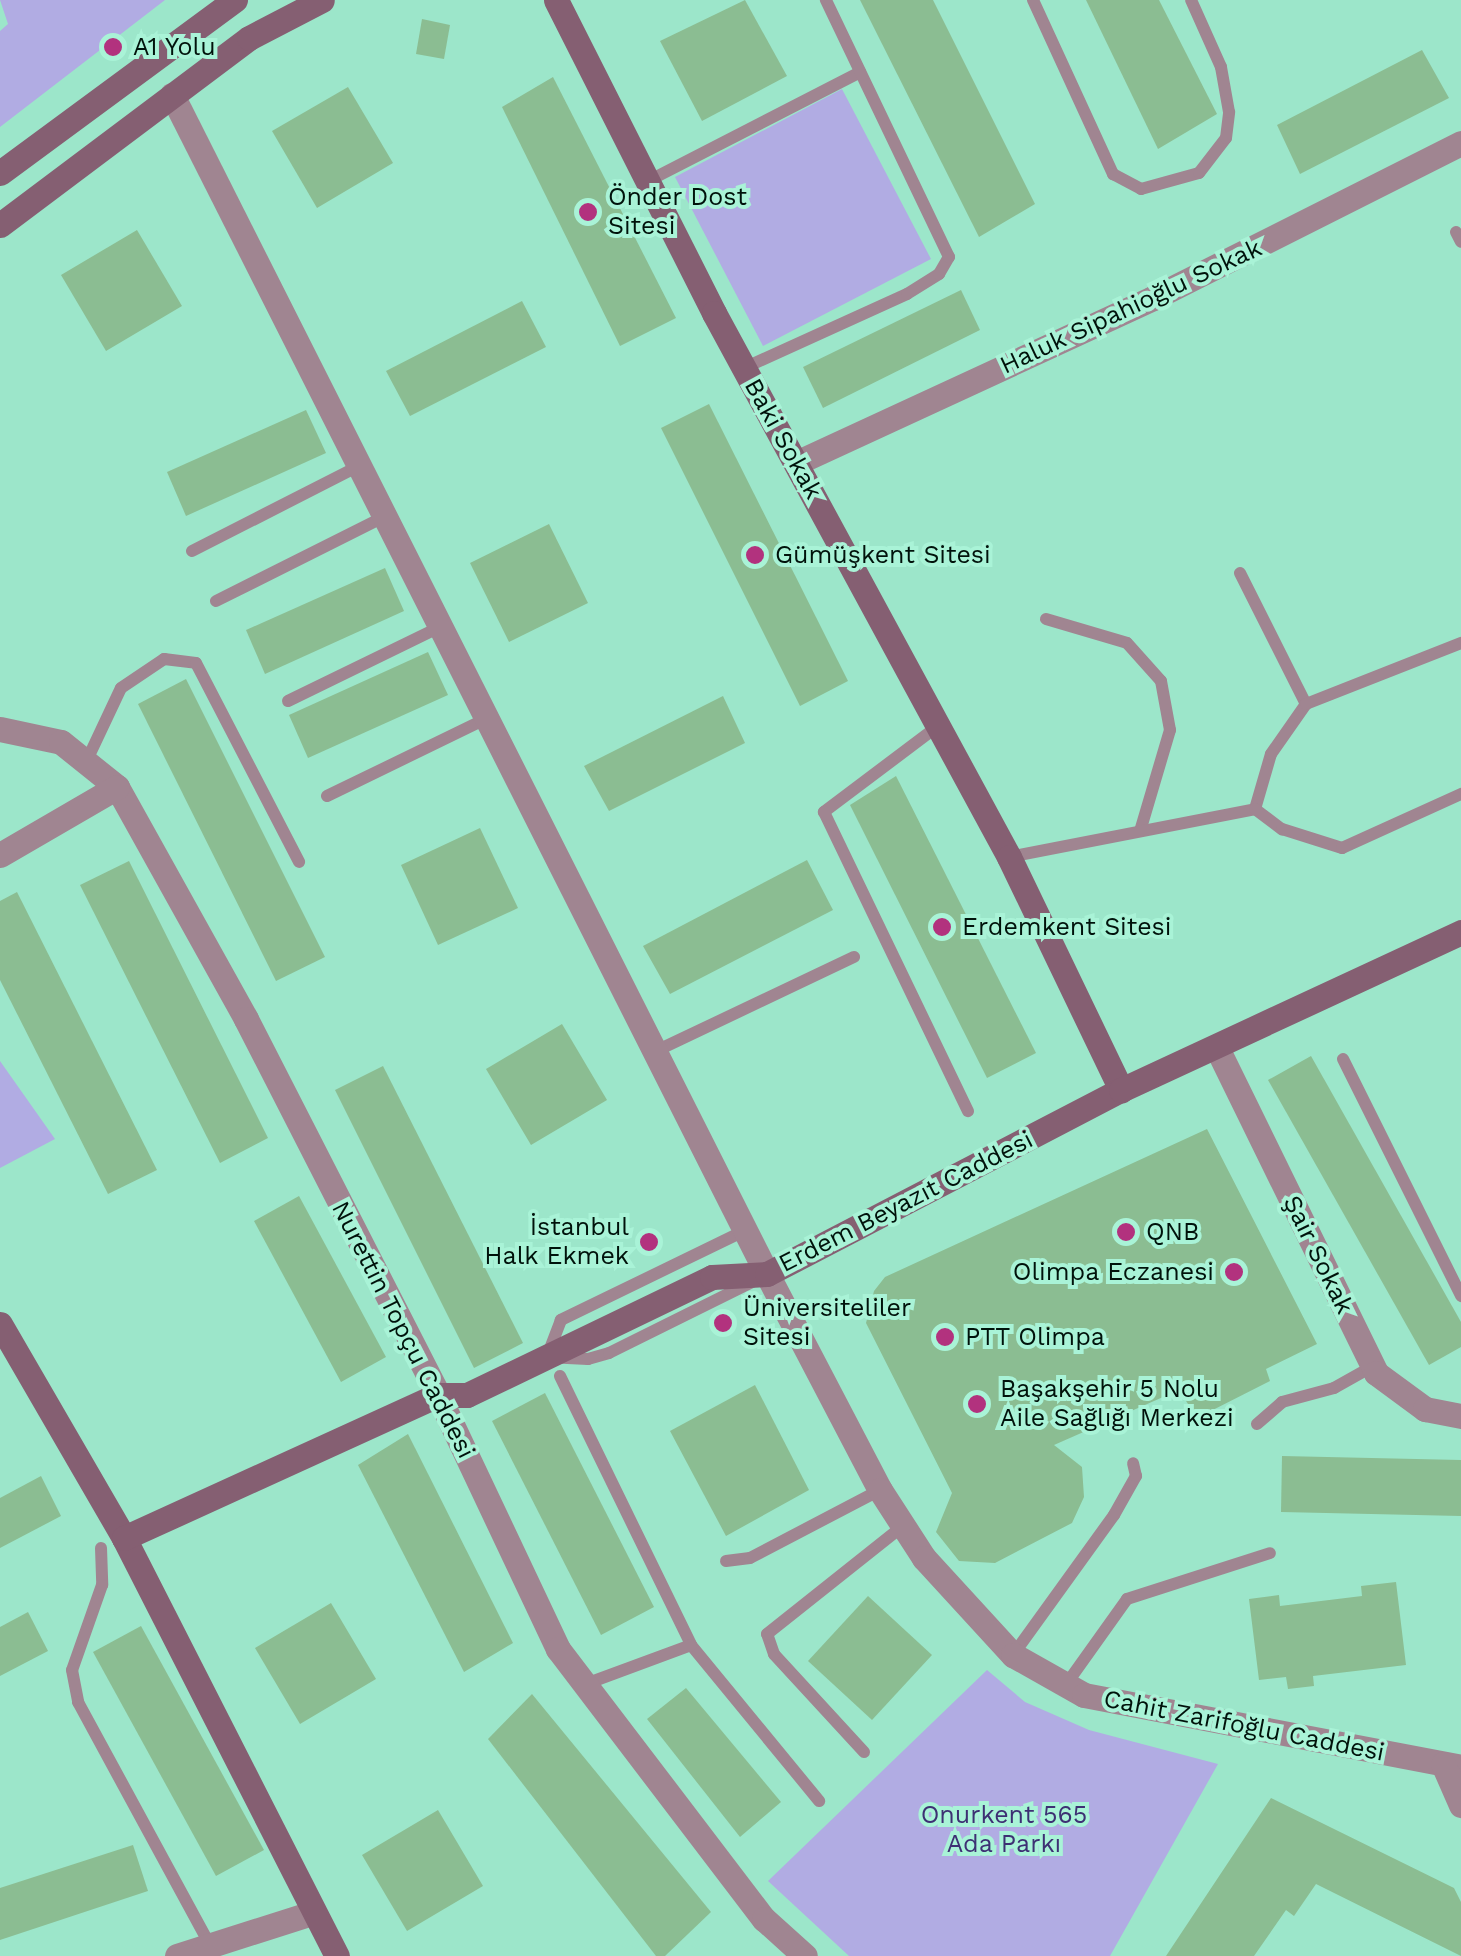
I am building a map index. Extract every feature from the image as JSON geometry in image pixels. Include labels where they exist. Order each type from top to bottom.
[{"type":"street","points":[[0,173],[235,0]]},
{"type":"street","points":[[0,225],[249,38],[322,0]]},
{"type":"street","name":"Baki Sokak","points":[[556,0],[652,179],[744,368],[1009,857],[1121,1090]]},
{"type":"street","name":"Cahit Zarifoğlu Caddesi","points":[[172,95],[490,717],[768,1274],[880,1490],[903,1526],[969,1612],[1013,1654],[1064,1686],[1122,1707],[1452,1766]]},
{"type":"street","name":"Haluk Sipahioğlu Sokak","points":[[796,463],[1153,298],[1461,143]]},
{"type":"street","name":"Nurettin Topçu Caddesi","points":[[0,729],[24,730],[88,758],[117,787],[246,1019],[581,1686],[764,1919],[805,1956]]},
{"type":"street","points":[[0,854],[117,787]]},
{"type":"street","name":"Erdem Beyazıt Caddesi","points":[[112,1543],[438,1395],[468,1395],[553,1366],[712,1277],[768,1274],[1121,1090],[1461,932]]},
{"type":"street","name":"Şair Sokak","points":[[1217,1048],[1373,1366],[1398,1395],[1424,1410],[1461,1416]]},
{"type":"street","points":[[0,1324],[112,1543],[337,1956]]},
{"type":"street","points":[[1452,1766],[1461,1805]]},
{"type":"street","points":[[177,1956],[312,1913]]},
{"type":"lane","points":[[744,368],[907,294],[948,263],[947,243],[826,0]]},
{"type":"lane","points":[[1033,0],[1113,174],[1141,189],[1199,173],[1226,138],[1229,112],[1221,67],[1191,0]]},
{"type":"lane","points":[[652,179],[860,72]]},
{"type":"lane","points":[[192,551],[361,465]]},
{"type":"lane","points":[[216,601],[386,516]]},
{"type":"lane","points":[[1240,573],[1306,704]]},
{"type":"lane","points":[[1046,619],[1126,643],[1162,682],[1170,730],[1140,831]]},
{"type":"lane","points":[[288,701],[442,626]]},
{"type":"lane","points":[[1255,809],[1272,754],[1306,704],[1461,642]]},
{"type":"lane","points":[[88,758],[121,688],[164,659],[196,662],[300,862]]},
{"type":"lane","points":[[327,796],[490,717]]},
{"type":"lane","points":[[938,726],[824,812],[968,1111]]},
{"type":"lane","points":[[1009,857],[1255,809],[1297,836],[1342,848],[1461,794]]},
{"type":"lane","points":[[658,1050],[854,957]]},
{"type":"lane","points":[[1343,1059],[1461,1296]]},
{"type":"lane","points":[[746,1230],[561,1320],[553,1366],[690,1645],[819,1801]]},
{"type":"lane","points":[[1257,1424],[1282,1402],[1334,1388],[1373,1366]]},
{"type":"lane","points":[[1013,1654],[1114,1515],[1136,1476],[1133,1463]]},
{"type":"lane","points":[[726,1561],[750,1558],[880,1490]]},
{"type":"lane","points":[[864,1752],[774,1654],[767,1634],[903,1526]]},
{"type":"lane","points":[[112,1543],[102,1585],[72,1670],[78,1702],[210,1946]]},
{"type":"lane","points":[[1064,1686],[1127,1599],[1270,1553]]},
{"type":"lane","points":[[581,1686],[690,1645]]},
{"type":"green space","points":[[0,0],[165,0],[0,127],[0,31],[8,24]]},
{"type":"green space","points":[[842,89],[931,259],[763,346],[675,177]]},
{"type":"green space","points":[[0,1061],[55,1139],[0,1168]]},
{"type":"green space","name":"Onurkent 565 Ada Parkı","points":[[987,1670],[1025,1702],[1089,1730],[1218,1764],[1110,1956],[849,1956],[768,1881]]},
{"type":"building","points":[[745,0],[787,76],[702,121],[660,41]]},
{"type":"building","points":[[860,0],[933,0],[1035,204],[979,237]]},
{"type":"building","points":[[1086,0],[1159,0],[1217,114],[1158,149]]},
{"type":"building","points":[[422,19],[450,25],[444,59],[416,54]]},
{"type":"building","points":[[1422,50],[1449,98],[1300,174],[1277,125]]},
{"type":"building","name":"Önder Dost Sitesi","points":[[553,77],[676,318],[620,346],[502,107]]},
{"type":"building","points":[[348,87],[393,163],[317,208],[272,131]]},
{"type":"building","points":[[137,230],[182,306],[106,351],[61,275]]},
{"type":"building","points":[[961,290],[980,330],[823,408],[803,367]]},
{"type":"building","points":[[522,301],[546,347],[410,416],[386,371]]},
{"type":"building","name":"Gümüşkent Sitesi","points":[[709,404],[848,681],[800,706],[661,428]]},
{"type":"building","points":[[306,410],[326,453],[186,516],[167,472]]},
{"type":"building","points":[[549,524],[588,603],[509,642],[470,563]]},
{"type":"building","points":[[385,568],[404,611],[265,674],[246,630]]},
{"type":"building","points":[[428,652],[448,695],[308,758],[289,715]]},
{"type":"building","points":[[186,679],[325,957],[276,981],[138,704]]},
{"type":"building","points":[[723,696],[745,743],[609,811],[584,766]]},
{"type":"building","name":"Erdemkent Sitesi","points":[[896,776],[1036,1053],[987,1078],[850,805]]},
{"type":"building","points":[[480,828],[518,908],[438,945],[401,865]]},
{"type":"building","points":[[807,860],[833,910],[670,994],[643,946]]},
{"type":"building","points":[[129,861],[268,1138],[220,1163],[80,885]]},
{"type":"building","points":[[17,892],[157,1170],[108,1194],[0,980],[0,901]]},
{"type":"building","points":[[562,1024],[607,1100],[531,1145],[486,1069]]},
{"type":"building","points":[[1311,1056],[1461,1322],[1461,1347],[1429,1365],[1268,1080]]},
{"type":"building","points":[[383,1066],[523,1343],[474,1368],[335,1090]]},
{"type":"building","points":[[1207,1129],[1317,1344],[1266,1369],[1270,1381],[1197,1418],[1179,1390],[1054,1445],[1082,1467],[1084,1497],[1072,1523],[995,1563],[959,1561],[936,1532],[952,1493],[866,1323],[874,1291],[885,1277]]},
{"type":"building","points":[[299,1196],[386,1357],[341,1382],[254,1221]]},
{"type":"building","points":[[755,1385],[809,1490],[726,1536],[670,1431]]},
{"type":"building","points":[[545,1393],[654,1607],[601,1635],[492,1421]]},
{"type":"building","points":[[408,1434],[513,1643],[464,1672],[358,1465]]},
{"type":"building","points":[[1282,1456],[1461,1460],[1461,1516],[1281,1512]]},
{"type":"building","points":[[41,1476],[61,1516],[0,1548],[0,1498]]},
{"type":"building","points":[[1396,1582],[1406,1665],[1313,1676],[1314,1686],[1288,1689],[1286,1677],[1259,1680],[1249,1599],[1279,1595],[1280,1606],[1362,1596],[1361,1586]]},
{"type":"building","points":[[868,1596],[932,1655],[872,1720],[808,1661]]},
{"type":"building","points":[[331,1603],[376,1679],[300,1724],[255,1648]]},
{"type":"building","points":[[28,1612],[48,1651],[0,1676],[0,1627]]},
{"type":"building","points":[[141,1626],[264,1850],[216,1876],[93,1652]]},
{"type":"building","points":[[686,1688],[781,1802],[740,1837],[647,1719]]},
{"type":"building","points":[[532,1694],[711,1912],[665,1956],[656,1956],[488,1739]]},
{"type":"building","points":[[1271,1798],[1454,1888],[1461,1902],[1461,1956],[1316,1884],[1294,1916],[1286,1910],[1254,1956],[1166,1956]]},
{"type":"building","points":[[438,1810],[483,1886],[407,1931],[362,1855]]},
{"type":"building","points":[[133,1845],[148,1891],[0,1940],[0,1888]]},
{"type":"place","name":"A1 Yolu","points":[[113,47]]},
{"type":"place","name":"Önder Dost Sitesi","points":[[588,212]]},
{"type":"place","name":"Gümüşkent Sitesi","points":[[755,555]]},
{"type":"place","name":"Erdemkent Sitesi","points":[[942,927]]},
{"type":"place","name":"QNB","points":[[1126,1232]]},
{"type":"place","name":"İstanbul Halk Ekmek","points":[[649,1242]]},
{"type":"place","name":"Olimpa Eczanesi","points":[[1234,1272]]},
{"type":"place","name":"Üniversiteliler Sitesi","points":[[723,1323]]},
{"type":"place","name":"PTT Olimpa","points":[[945,1337]]},
{"type":"place","name":"Başakşehir 5 Nolu Aile Sağlığı Merkezi","points":[[977,1404]]}]
